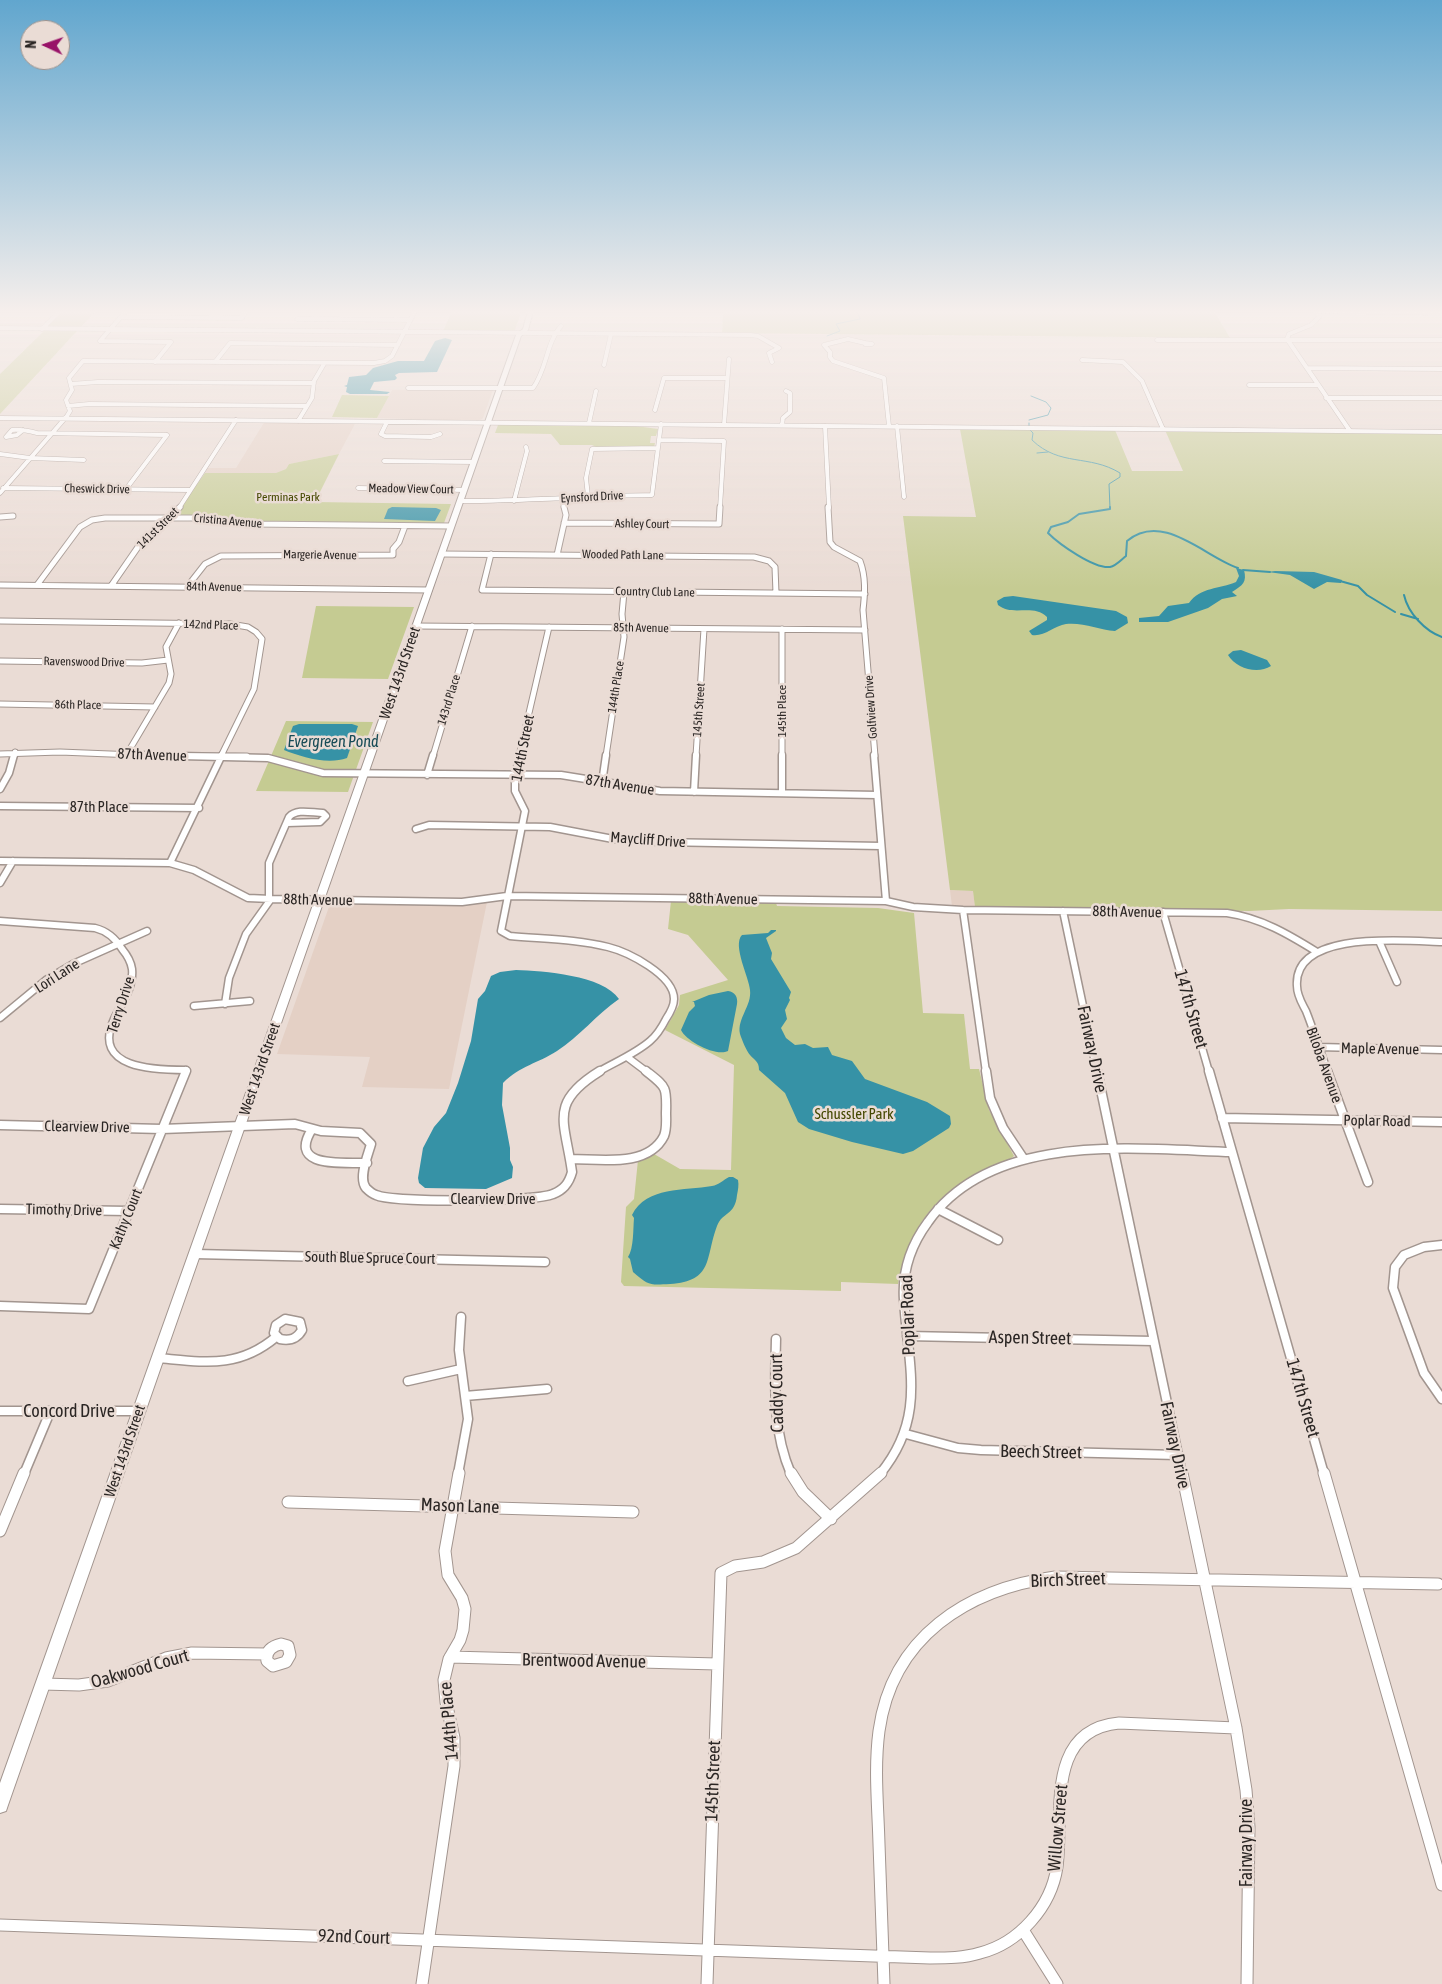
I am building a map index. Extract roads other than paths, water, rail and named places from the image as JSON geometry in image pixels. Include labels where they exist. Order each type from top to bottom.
[{"type":"main road","name":"West 143rd Street","points":[[0,1804],[495,404]]},
{"type":"street","points":[[0,492],[65,418],[70,411],[68,406],[89,404],[307,406]]},
{"type":"street","points":[[589,423],[593,404]]},
{"type":"street","points":[[655,410],[656,404]]},
{"type":"street","points":[[724,425],[726,404]]},
{"type":"street","points":[[782,425],[782,418],[790,412],[790,404]]},
{"type":"street","points":[[887,404],[889,426]]},
{"type":"street","points":[[1152,404],[1163,429]]},
{"type":"street","points":[[1330,404],[1350,431]]},
{"type":"street","points":[[298,421],[307,406]]},
{"type":"street","points":[[0,418],[1442,432]]},
{"type":"street","name":"141st Street","points":[[111,586],[138,547],[179,508],[236,420]]},
{"type":"street","points":[[387,422],[381,434],[385,436],[430,437],[440,434]]},
{"type":"street","name":"Eynsford Drive","points":[[460,501],[514,501],[588,496],[652,495],[661,424]]},
{"type":"street","name":"Golfview Drive","points":[[825,426],[830,542],[834,547],[860,561],[864,572],[865,594],[863,606],[886,902]]},
{"type":"street","points":[[897,426],[904,497]]},
{"type":"street","points":[[23,430],[17,436],[6,437],[12,430],[23,430],[52,433],[167,435],[126,489]]},
{"type":"street","name":"Ashley Court","points":[[564,523],[719,524],[724,441],[659,440]]},
{"type":"street","points":[[514,501],[527,451],[526,447]]},
{"type":"street","points":[[588,496],[586,478],[592,450],[658,448]]},
{"type":"street","points":[[0,454],[30,458],[84,460]]},
{"type":"street","points":[[384,461],[474,462]]},
{"type":"street","name":"Cheswick Drive","points":[[2,488],[190,490]]},
{"type":"street","name":"Meadow View Court","points":[[358,488],[464,490]]},
{"type":"street","points":[[557,555],[566,510],[562,498]]},
{"type":"street","points":[[0,517],[12,516]]},
{"type":"street","name":"Cristina Avenue","points":[[36,585],[80,527],[92,520],[111,517],[196,518],[251,524],[451,526]]},
{"type":"street","name":"Margerie Avenue","points":[[187,587],[201,566],[213,558],[241,554],[393,555],[393,549],[399,542],[405,526]]},
{"type":"street","name":"Wooded Path Lane","points":[[442,554],[754,557],[769,561],[775,566],[776,594]]},
{"type":"street","name":"Country Club Lane","points":[[491,554],[482,590],[865,594]]},
{"type":"street","name":"84th Avenue","points":[[0,584],[429,590]]},
{"type":"street","name":"144th Place","points":[[602,783],[624,637],[622,609],[624,592]]},
{"type":"street","name":"142nd Place","points":[[0,621],[240,625],[254,630],[262,639],[256,684],[170,863]]},
{"type":"street","points":[[127,754],[171,678],[167,645],[179,623]]},
{"type":"street","name":"85th Avenue","points":[[416,626],[865,630]]},
{"type":"street","name":"143rd Place","points":[[426,775],[472,626]]},
{"type":"street","name":"144th Street","points":[[507,896],[525,810],[515,792],[514,775],[549,626]]},
{"type":"street","name":"145th Street","points":[[694,792],[704,629]]},
{"type":"street","name":"145th Place","points":[[782,629],[782,793]]},
{"type":"street","name":"Ravenswood Drive","points":[[0,661],[142,663],[168,660]]},
{"type":"street","name":"86th Place","points":[[0,704],[155,707]]},
{"type":"street","points":[[0,789],[9,773],[15,752]]},
{"type":"street","name":"87th Avenue","points":[[0,754],[15,752],[267,758],[314,772],[426,775],[561,775],[660,791],[877,794]]},
{"type":"street","name":"87th Place","points":[[0,806],[198,808]]},
{"type":"street","points":[[225,1004],[229,978],[246,934],[270,899],[271,890],[268,866],[287,823],[293,814],[298,812],[324,813],[326,816],[320,822],[287,823]]},
{"type":"street","name":"Maycliff Drive","points":[[416,830],[429,825],[523,826],[550,827],[614,839],[660,842],[881,846]]},
{"type":"street","name":"88th Avenue","points":[[0,860],[170,863],[194,870],[248,898],[270,899],[462,902],[507,896],[886,902],[913,907],[963,910],[1227,913],[1247,916],[1272,925],[1317,952]]},
{"type":"street","points":[[0,883],[13,861]]},
{"type":"street","name":"Clearview Drive","points":[[0,1125],[239,1128],[295,1124],[312,1129],[354,1132],[365,1136],[371,1144],[364,1183],[370,1192],[376,1195],[406,1199],[525,1200],[542,1199],[561,1191],[571,1176],[571,1159],[563,1114],[568,1098],[584,1083],[654,1038],[675,1004],[673,990],[669,983],[638,958],[624,951],[580,942],[506,935],[501,928],[507,896]]},
{"type":"street","points":[[963,910],[990,1098],[1003,1128],[1023,1158]]},
{"type":"street","name":"Fairway Drive","points":[[1063,911],[1236,1728],[1246,1787],[1249,1826],[1245,1940],[1246,1984]]},
{"type":"street","name":"147th Street","points":[[1163,912],[1442,1885]]},
{"type":"street","name":"Terry Drive","points":[[0,921],[50,922],[101,930],[119,943],[129,959],[132,972],[126,996],[108,1036],[112,1050],[119,1060],[136,1066],[157,1070],[186,1070],[162,1128]]},
{"type":"street","name":"Lori Lane","points":[[0,1018],[46,980],[74,962],[147,931]]},
{"type":"street","points":[[1380,941],[1397,982]]},
{"type":"street","points":[[1317,952],[1348,942],[1442,942]]},
{"type":"street","name":"Biloba Avenue","points":[[1317,952],[1304,962],[1300,970],[1296,985],[1298,998],[1368,1182]]},
{"type":"street","points":[[194,1006],[250,1001]]},
{"type":"street","name":"Maple Avenue","points":[[1318,1047],[1442,1050]]},
{"type":"street","points":[[571,1159],[623,1159],[644,1155],[657,1146],[665,1134],[667,1095],[664,1085],[627,1057]]},
{"type":"street","name":"Poplar Road","points":[[1222,1118],[1442,1122]]},
{"type":"street","name":"Kathy Court","points":[[0,1306],[90,1308],[162,1128]]},
{"type":"street","points":[[312,1129],[304,1146],[305,1154],[310,1158],[318,1161],[367,1163]]},
{"type":"street","name":"Poplar Road","points":[[720,1579],[721,1573],[730,1567],[781,1556],[796,1548],[831,1519],[888,1466],[906,1434],[912,1401],[904,1297],[907,1264],[926,1222],[953,1194],[998,1167],[1023,1158],[1062,1151],[1112,1149],[1232,1152]]},
{"type":"street","name":"Timothy Drive","points":[[0,1209],[129,1211]]},
{"type":"street","points":[[938,1209],[998,1240]]},
{"type":"street","points":[[1442,1245],[1424,1247],[1404,1255],[1395,1267],[1394,1288],[1424,1373],[1442,1399]]},
{"type":"street","name":"South Blue Spruce Court","points":[[195,1254],[545,1262]]},
{"type":"street","name":"144th Place","points":[[422,1984],[430,1940],[454,1766],[454,1738],[446,1702],[445,1669],[463,1630],[465,1609],[462,1598],[448,1575],[445,1551],[468,1418],[461,1369],[459,1337],[461,1317]]},
{"type":"street","name":"Aspen Street","points":[[907,1336],[1153,1341]]},
{"type":"street","points":[[158,1358],[207,1361],[242,1357],[258,1351],[276,1337]]},
{"type":"street","name":"Caddy Court","points":[[776,1340],[775,1414],[779,1446],[793,1477],[804,1492],[831,1519]]},
{"type":"street","points":[[408,1381],[461,1369]]},
{"type":"street","points":[[465,1396],[547,1389]]},
{"type":"street","name":"Concord Drive","points":[[0,1411],[139,1411]]},
{"type":"street","points":[[0,1530],[50,1412]]},
{"type":"street","name":"Beech Street","points":[[906,1434],[958,1448],[981,1450],[1177,1455]]},
{"type":"street","name":"Mason Lane","points":[[288,1502],[633,1512]]},
{"type":"street","name":"Birch Street","points":[[884,1984],[876,1776],[881,1722],[888,1695],[896,1676],[919,1642],[934,1626],[984,1594],[1018,1583],[1055,1578],[1438,1584]]},
{"type":"street","name":"145th Street","points":[[706,1984],[720,1579]]},
{"type":"street","name":"Oakwood Court","points":[[42,1684],[79,1685],[108,1681],[166,1658],[192,1653],[267,1654]]},
{"type":"street","name":"Brentwood Avenue","points":[[450,1657],[717,1664]]},
{"type":"street","name":"Willow Street","points":[[708,1950],[958,1957],[992,1950],[1023,1930],[1037,1914],[1052,1884],[1057,1867],[1062,1775],[1064,1765],[1075,1743],[1086,1733],[1110,1724],[1236,1728]]},
{"type":"street","name":"92nd Court","points":[[0,1925],[708,1950]]},
{"type":"street","points":[[1023,1930],[1050,1970],[1057,1984]]},
{"type":"water","points":[[392,507],[436,508],[441,510],[435,521],[384,519],[388,509]]},
{"type":"water","points":[[1236,568],[1244,570],[1245,578],[1241,585],[1232,592],[1237,596],[1222,599],[1208,608],[1168,622],[1139,622],[1139,618],[1159,616],[1168,606],[1189,603],[1204,591],[1236,582],[1239,576]]},
{"type":"water","points":[[1268,572],[1314,572],[1342,580],[1341,583],[1327,582],[1314,589],[1290,575]]},
{"type":"water","points":[[1013,596],[1116,611],[1127,617],[1128,623],[1115,631],[1079,624],[1066,624],[1045,633],[1032,635],[1029,631],[1047,620],[1047,617],[1036,611],[1010,610],[998,605],[997,601],[1004,597]]},
{"type":"water","points":[[1241,650],[1267,660],[1271,666],[1260,670],[1241,667],[1228,655],[1233,651]]},
{"type":"water","name":"Evergreen Pond","points":[[299,724],[352,724],[358,726],[347,758],[332,761],[306,757],[284,750],[293,726]]},
{"type":"water","points":[[771,930],[776,931],[766,938],[772,953],[771,959],[791,992],[790,1000],[785,1010],[787,1019],[781,1028],[786,1038],[795,1045],[805,1044],[813,1048],[828,1047],[832,1055],[852,1061],[865,1079],[927,1102],[950,1116],[951,1124],[949,1128],[913,1151],[903,1154],[852,1142],[809,1129],[798,1122],[785,1093],[759,1070],[757,1063],[744,1045],[740,1034],[750,990],[740,953],[739,940],[742,935],[768,933]]},
{"type":"water","points":[[516,970],[572,976],[600,984],[619,999],[565,1045],[550,1055],[516,1072],[503,1083],[502,1105],[510,1148],[510,1160],[513,1167],[512,1178],[486,1189],[425,1188],[419,1183],[418,1178],[423,1148],[434,1127],[446,1113],[458,1083],[471,1041],[478,999],[485,991],[491,976],[500,972]]},
{"type":"water","points":[[728,991],[734,994],[737,1001],[728,1051],[716,1052],[695,1043],[681,1030],[689,1012],[695,1006],[694,1002],[692,1002],[709,995]]},
{"type":"water","points":[[729,1177],[738,1180],[736,1202],[734,1207],[722,1218],[717,1226],[706,1266],[701,1273],[684,1282],[658,1285],[646,1282],[633,1272],[628,1257],[633,1238],[634,1218],[632,1215],[638,1206],[656,1194],[719,1184]]},
{"type":"waterway","points":[[1029,420],[1048,415],[1051,408],[1047,404]]},
{"type":"waterway","points":[[1029,429],[1033,433],[1032,440],[1053,454],[1108,467],[1120,473],[1120,477],[1109,484],[1110,508]]},
{"type":"waterway","points":[[1037,453],[1048,452]]},
{"type":"waterway","points":[[1110,508],[1079,514],[1068,522],[1051,527],[1048,533],[1077,555],[1103,567],[1110,567],[1126,556],[1127,541],[1141,533],[1155,531],[1169,533],[1184,539],[1238,568]]},
{"type":"waterway","points":[[1243,570],[1270,572]]},
{"type":"waterway","points":[[1340,581],[1358,586],[1367,595],[1395,612]]},
{"type":"waterway","points":[[1404,595],[1409,608],[1417,619]]},
{"type":"waterway","points":[[1401,614],[1417,619]]},
{"type":"waterway","points":[[1417,619],[1429,630],[1442,637]]},
{"type":"park label","name":"Perminas Park","points":[[288,497]]},
{"type":"park label","name":"Schussler Park","points":[[854,1114]]}]
